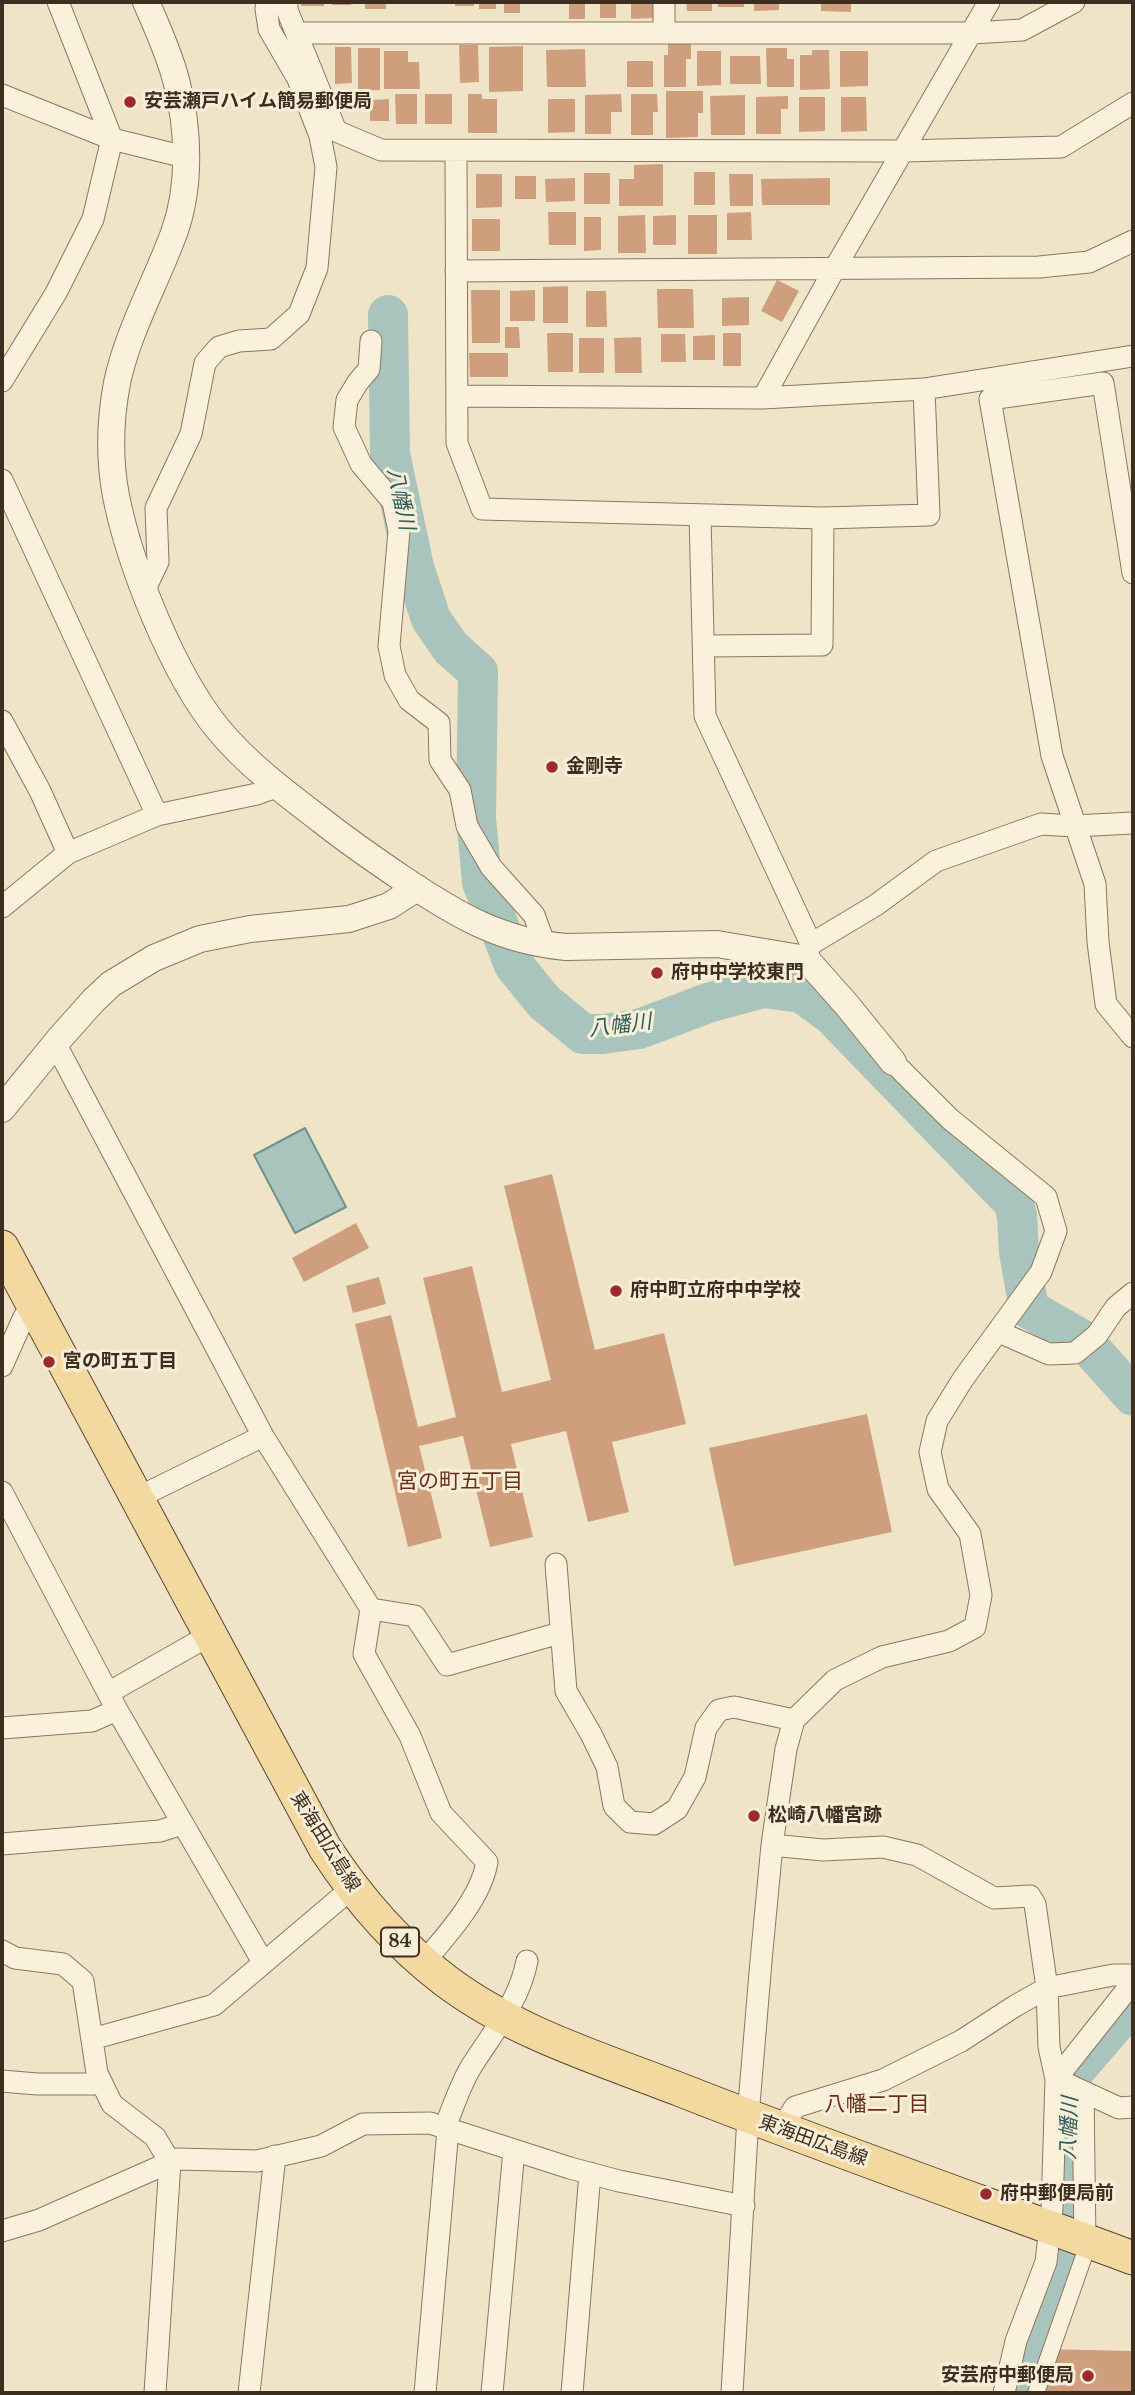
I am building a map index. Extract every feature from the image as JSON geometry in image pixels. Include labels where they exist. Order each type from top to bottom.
[{"type":"main road","name":"東海田広島線","points":[[2,1247],[315,1831],[352,1888],[380,1921],[423,1963],[456,1988],[505,2018],[553,2040],[781,2129],[1133,2259]]},
{"type":"street","points":[[2,381],[56,293],[93,219],[112,139],[58,2]]},
{"type":"street","points":[[146,2],[176,80],[183,119],[185,182],[175,231],[128,346],[117,382],[111,458],[116,496],[125,532],[145,589],[191,690],[234,747],[276,787],[451,911],[487,929],[545,945],[579,947],[717,944],[808,951],[936,861],[1041,824],[1074,826],[1133,823]]},
{"type":"street","points":[[145,589],[158,562],[156,508],[191,434],[205,363],[219,347],[239,341],[271,339],[299,313],[317,268],[326,167],[320,136],[298,79],[269,29],[267,2]]},
{"type":"street","points":[[287,2],[287,10],[336,131],[382,150],[903,151],[1061,147],[1133,103]]},
{"type":"street","points":[[664,2],[664,33]]},
{"type":"street","points":[[763,398],[989,2]]},
{"type":"street","points":[[298,33],[972,33],[1022,30],[1074,2]]},
{"type":"street","points":[[2,96],[112,139],[185,157]]},
{"type":"street","points":[[456,152],[457,443],[482,509],[824,518],[929,515],[924,388]]},
{"type":"street","points":[[456,271],[1052,266],[1088,262],[1133,241]]},
{"type":"street","points":[[371,341],[369,369],[347,400],[344,427],[361,464],[393,502],[399,531],[389,646],[395,675],[409,700],[439,723],[440,760],[460,790],[467,825],[491,867],[534,915],[545,945]]},
{"type":"street","points":[[458,396],[763,398],[924,388],[1133,356]]},
{"type":"street","points":[[1133,573],[1103,383],[990,398],[1052,756],[1095,884],[1098,942],[1106,1004],[1133,1037]]},
{"type":"street","points":[[2,480],[157,815]]},
{"type":"street","points":[[701,516],[705,716],[808,951],[893,1062],[950,1119],[1046,1197],[1056,1231],[1041,1272],[963,1379],[937,1421],[930,1452],[938,1489],[970,1534],[981,1595],[975,1627],[949,1641],[882,1657],[835,1680],[794,1720],[786,1749],[772,1845],[748,2116],[732,2393]]},
{"type":"street","points":[[704,646],[822,645],[824,518]]},
{"type":"street","points":[[2,721],[40,791],[68,853]]},
{"type":"street","points":[[2,907],[68,853],[157,815],[257,794],[276,787]]},
{"type":"street","points":[[2,1109],[55,1043],[111,984],[154,958],[200,939],[237,931],[299,922],[349,919],[389,906],[417,888]]},
{"type":"street","points":[[55,1043],[263,1436],[371,1609],[363,1654],[410,1736],[441,1813],[487,1862],[484,1877],[456,1924],[423,1963]]},
{"type":"street","points":[[999,1332],[1049,1354],[1075,1353],[1097,1335],[1116,1307],[1133,1293]]},
{"type":"street","points":[[2,1366],[32,1305]]},
{"type":"street","points":[[137,1498],[263,1436]]},
{"type":"street","points":[[2,1492],[112,1701],[263,1962]]},
{"type":"street","points":[[556,1564],[566,1691],[607,1767],[614,1806],[630,1822],[654,1824],[677,1809],[695,1777],[706,1728],[719,1710],[734,1707],[794,1720]]},
{"type":"street","points":[[371,1609],[415,1616],[447,1665],[560,1633]]},
{"type":"street","points":[[2,1728],[92,1721],[112,1701],[210,1635]]},
{"type":"street","points":[[2,1844],[160,1831],[183,1824]]},
{"type":"street","points":[[772,1845],[823,1850],[883,1847],[917,1855],[994,1898],[1030,1896],[1035,1904],[1047,1989],[1049,2047],[1056,2079],[1051,2228],[1046,2262],[1016,2341],[1004,2393]]},
{"type":"street","points":[[92,2039],[214,2005],[352,1888]]},
{"type":"street","points":[[2,1951],[15,1958],[63,1964],[83,1981],[97,2073],[102,2084],[112,2104],[155,2137],[170,2162],[155,2393]]},
{"type":"street","points":[[425,2393],[446,2128],[470,2069],[505,2018],[524,1978],[527,1961]]},
{"type":"street","points":[[781,2129],[795,2107],[883,2080],[961,2040],[1047,1989],[1113,1975],[1133,1975]]},
{"type":"street","points":[[1056,2079],[1133,1982]]},
{"type":"street","points":[[1056,2079],[1119,2108],[1133,2107]]},
{"type":"street","points":[[2,2081],[102,2084]]},
{"type":"street","points":[[1036,2393],[1084,2256],[1086,2225],[1083,2092]]},
{"type":"street","points":[[2,2231],[39,2220],[177,2159],[257,2161],[321,2146],[363,2124],[430,2123],[590,2173],[744,2206]]},
{"type":"street","points":[[492,2393],[514,2150]]},
{"type":"street","points":[[249,2393],[275,2157]]},
{"type":"street","points":[[572,2393],[590,2173]]},
{"type":"water","points":[[305,1128],[346,1207],[295,1233],[254,1155]]},
{"type":"building","points":[[301,2],[324,2],[324,6],[301,6]]},
{"type":"building","points":[[332,2],[351,2],[351,5],[332,5]]},
{"type":"building","points":[[365,2],[386,2],[386,9],[365,9]]},
{"type":"building","points":[[455,2],[474,2],[474,6],[455,6]]},
{"type":"building","points":[[479,2],[496,2],[496,9],[479,9]]},
{"type":"building","points":[[504,2],[520,2],[520,13],[504,13]]},
{"type":"building","points":[[569,2],[585,2],[585,19],[569,19]]},
{"type":"building","points":[[600,2],[616,2],[616,18],[600,18]]},
{"type":"building","points":[[631,2],[654,2],[654,18],[631,19]]},
{"type":"building","points":[[686,2],[712,2],[712,11],[687,11]]},
{"type":"building","points":[[718,2],[744,2],[744,7],[718,7]]},
{"type":"building","points":[[754,2],[779,2],[779,10],[754,11]]},
{"type":"building","points":[[821,2],[851,2],[851,12],[821,11]]},
{"type":"building","points":[[668,44],[691,44],[691,59],[686,59],[686,87],[664,87],[664,55],[668,55]]},
{"type":"building","points":[[459,45],[478,45],[479,82],[460,83]]},
{"type":"building","points":[[523,46],[523,91],[489,92],[489,47]]},
{"type":"building","points":[[335,47],[351,47],[352,83],[335,84]]},
{"type":"building","points":[[358,48],[380,48],[380,90],[358,91]]},
{"type":"building","points":[[766,48],[787,48],[787,59],[794,59],[794,87],[767,87]]},
{"type":"building","points":[[585,49],[586,87],[547,87],[546,50]]},
{"type":"building","points":[[812,50],[829,50],[830,89],[800,90],[800,55],[812,55]]},
{"type":"building","points":[[384,51],[408,51],[408,62],[419,62],[420,89],[384,89]]},
{"type":"building","points":[[697,51],[721,51],[721,85],[697,86]]},
{"type":"building","points":[[840,51],[868,51],[868,86],[840,87]]},
{"type":"building","points":[[730,56],[760,56],[761,84],[730,84]]},
{"type":"building","points":[[627,61],[653,61],[653,87],[627,87]]},
{"type":"building","points":[[666,91],[703,91],[703,113],[698,113],[698,137],[666,138]]},
{"type":"building","points":[[395,94],[417,94],[417,124],[396,124]]},
{"type":"building","points":[[425,94],[452,94],[452,124],[425,124]]},
{"type":"building","points":[[468,94],[482,94],[482,99],[497,99],[497,133],[468,133]]},
{"type":"building","points":[[621,94],[622,112],[611,112],[611,134],[585,134],[585,95]]},
{"type":"building","points":[[631,94],[657,94],[658,112],[653,112],[653,135],[631,135]]},
{"type":"building","points":[[745,95],[745,135],[711,135],[710,96]]},
{"type":"building","points":[[788,96],[788,109],[781,109],[781,134],[756,134],[756,97]]},
{"type":"building","points":[[799,97],[825,97],[825,131],[799,132]]},
{"type":"building","points":[[841,97],[866,97],[867,131],[841,132]]},
{"type":"building","points":[[389,99],[389,121],[370,121],[370,100]]},
{"type":"building","points":[[548,99],[575,99],[575,132],[548,133]]},
{"type":"building","points":[[663,164],[663,206],[619,206],[619,179],[634,179],[634,165]]},
{"type":"building","points":[[694,172],[715,172],[715,205],[694,205]]},
{"type":"building","points":[[584,173],[610,173],[610,204],[584,204]]},
{"type":"building","points":[[476,174],[502,174],[502,207],[476,208]]},
{"type":"building","points":[[729,174],[753,174],[753,206],[730,206]]},
{"type":"building","points":[[515,176],[536,176],[536,199],[515,199]]},
{"type":"building","points":[[575,178],[575,201],[546,202],[545,179]]},
{"type":"building","points":[[830,178],[830,205],[762,205],[761,179]]},
{"type":"building","points":[[548,212],[576,212],[576,245],[549,245]]},
{"type":"building","points":[[751,212],[752,240],[727,240],[727,213]]},
{"type":"building","points":[[645,215],[646,253],[618,253],[618,216]]},
{"type":"building","points":[[676,215],[676,245],[653,245],[653,216]]},
{"type":"building","points":[[688,215],[717,215],[717,254],[688,254]]},
{"type":"building","points":[[584,217],[601,217],[601,250],[584,251]]},
{"type":"building","points":[[472,219],[500,219],[500,251],[472,251]]},
{"type":"building","points":[[777,280],[799,291],[782,322],[761,311]]},
{"type":"building","points":[[568,286],[568,323],[543,323],[543,287]]},
{"type":"building","points":[[657,289],[693,289],[694,328],[658,328]]},
{"type":"building","points":[[471,290],[500,290],[500,343],[472,343]]},
{"type":"building","points":[[535,290],[535,321],[510,321],[510,291]]},
{"type":"building","points":[[586,291],[606,291],[607,327],[586,327]]},
{"type":"building","points":[[749,297],[749,325],[722,326],[722,298]]},
{"type":"building","points":[[505,327],[519,327],[520,348],[505,348]]},
{"type":"building","points":[[547,333],[573,333],[573,372],[548,372]]},
{"type":"building","points":[[723,333],[741,333],[741,366],[723,366]]},
{"type":"building","points":[[661,334],[685,334],[686,362],[661,362]]},
{"type":"building","points":[[715,335],[715,360],[693,360],[693,336]]},
{"type":"building","points":[[641,337],[642,373],[615,373],[614,338]]},
{"type":"building","points":[[579,338],[604,338],[604,373],[579,373]]},
{"type":"building","points":[[469,353],[508,353],[508,377],[470,377]]},
{"type":"building","points":[[552,1174],[595,1350],[664,1333],[686,1424],[612,1442],[629,1512],[588,1522],[566,1431],[511,1444],[533,1537],[490,1547],[463,1436],[419,1446],[442,1538],[408,1547],[355,1324],[391,1315],[418,1427],[456,1417],[423,1278],[472,1266],[502,1392],[551,1380],[504,1186]]},
{"type":"building","points":[[356,1223],[369,1248],[304,1282],[292,1258]]},
{"type":"building","points":[[379,1277],[386,1304],[353,1313],[346,1286]]},
{"type":"building","points":[[867,1414],[892,1532],[734,1566],[709,1448]]},
{"type":"building","name":"安芸府中郵便局","points":[[1045,2349],[1133,2351],[1132,2393],[1043,2393]]},
{"type":"waterway","name":"八幡川","points":[[388,315],[390,454],[414,567],[431,619],[451,648],[478,672],[476,818],[482,882],[514,965],[544,1002],[583,1034],[639,1029],[708,1003],[763,988],[802,993],[832,1015],[1013,1202],[1029,1309],[1083,1340],[1133,1396]]},
{"type":"waterway","name":"八幡川","points":[[1018,2393],[1023,2360],[1067,2246],[1071,2075],[1133,2003]]},
{"type":"place","name":"安芸瀬戸ハイム簡易郵便局","points":[[130,102]]},
{"type":"place","name":"金剛寺","points":[[552,767]]},
{"type":"place","name":"府中中学校東門","points":[[657,973]]},
{"type":"place","name":"府中町立府中中学校","points":[[616,1291]]},
{"type":"place","name":"宮の町五丁目","points":[[49,1362]]},
{"type":"place","name":"松崎八幡宮跡","points":[[754,1816]]},
{"type":"place","name":"府中郵便局前","points":[[986,2194]]},
{"type":"place","name":"安芸府中郵便局","points":[[1088,2376]]},
{"type":"district","name":"宮の町五丁目","points":[[460,1482]]},
{"type":"district","name":"八幡二丁目","points":[[877,2105]]}]
